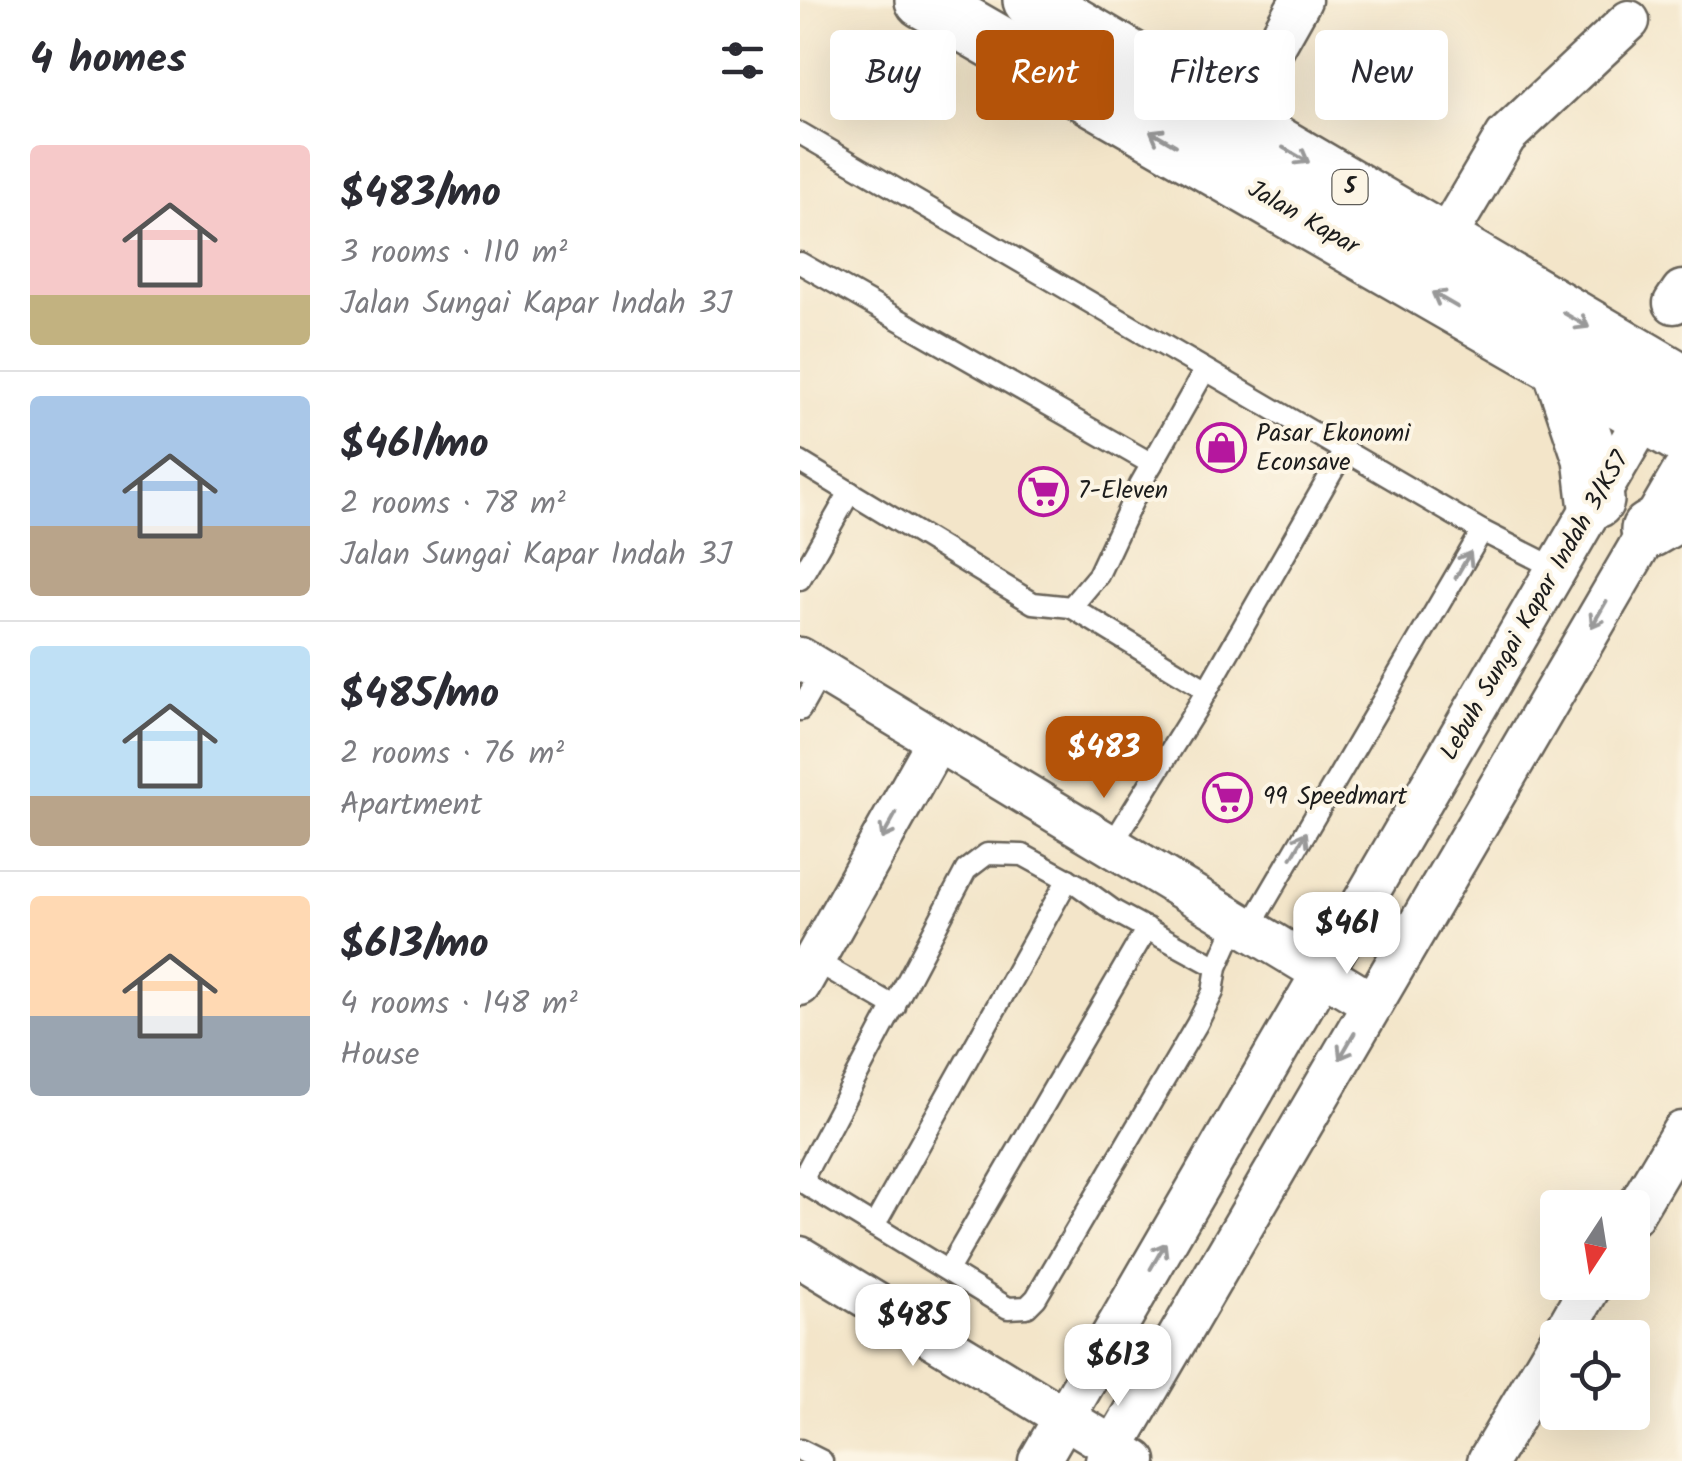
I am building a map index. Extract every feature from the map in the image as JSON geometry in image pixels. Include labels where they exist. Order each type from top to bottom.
[{"type":"highway","name":"Jalan Kapar","points":[[924,0],[1560,366],[1670,402]]},
{"type":"highway","name":"Jalan Kapar","points":[[1030,0],[1134,61]]},
{"type":"highway","name":"Jalan Kapar","points":[[1236,120],[1444,242],[1670,402]]},
{"type":"highway","points":[[1560,366],[1591,458],[1596,500]]},
{"type":"street","points":[[1283,30],[1300,0]]},
{"type":"street","points":[[1444,242],[1506,136],[1629,21]]},
{"type":"street","name":"Lebuh Sungai Kapar Indah 3/KS7","points":[[1039,1461],[1596,500],[1670,402]]},
{"type":"street","points":[[800,1257],[1064,1418],[1119,1457],[1372,1003],[1665,520],[1682,473]]},
{"type":"street","points":[[811,664],[1372,1003]]},
{"type":"street","points":[[807,972],[937,740]]},
{"type":"street","points":[[1647,1190],[1682,1132]]},
{"type":"street","points":[[1488,1461],[1540,1372]]},
{"type":"lane","points":[[800,132],[1482,532],[1556,569]]},
{"type":"lane","points":[[800,263],[1152,464]]},
{"type":"lane","points":[[1071,607],[1098,574],[1152,464],[1205,370]]},
{"type":"lane","points":[[1111,846],[1207,690],[1344,451]]},
{"type":"lane","points":[[800,462],[1033,603],[1071,607],[1207,690]]},
{"type":"lane","points":[[800,579],[850,492]]},
{"type":"lane","points":[[1217,967],[1114,912],[1068,879],[1023,854],[987,854],[966,870],[805,1174],[807,1185],[1008,1308],[1026,1306],[1036,1298],[1197,1024],[1213,992],[1217,967],[1482,532]]},
{"type":"lane","points":[[800,710],[811,664]]},
{"type":"lane","points":[[874,1226],[1068,879]]},
{"type":"lane","points":[[948,1270],[1147,928]]},
{"type":"lane","points":[[807,972],[894,1007]]},
{"type":"lane","points":[[800,1450],[822,1461]]},
{"type":"place","name":"Pasar Ekonomi Econsave","points":[[1221,448]]},
{"type":"place","name":"7-Eleven","points":[[1043,491]]},
{"type":"place","name":"99 Speedmart","points":[[1228,797]]}]
